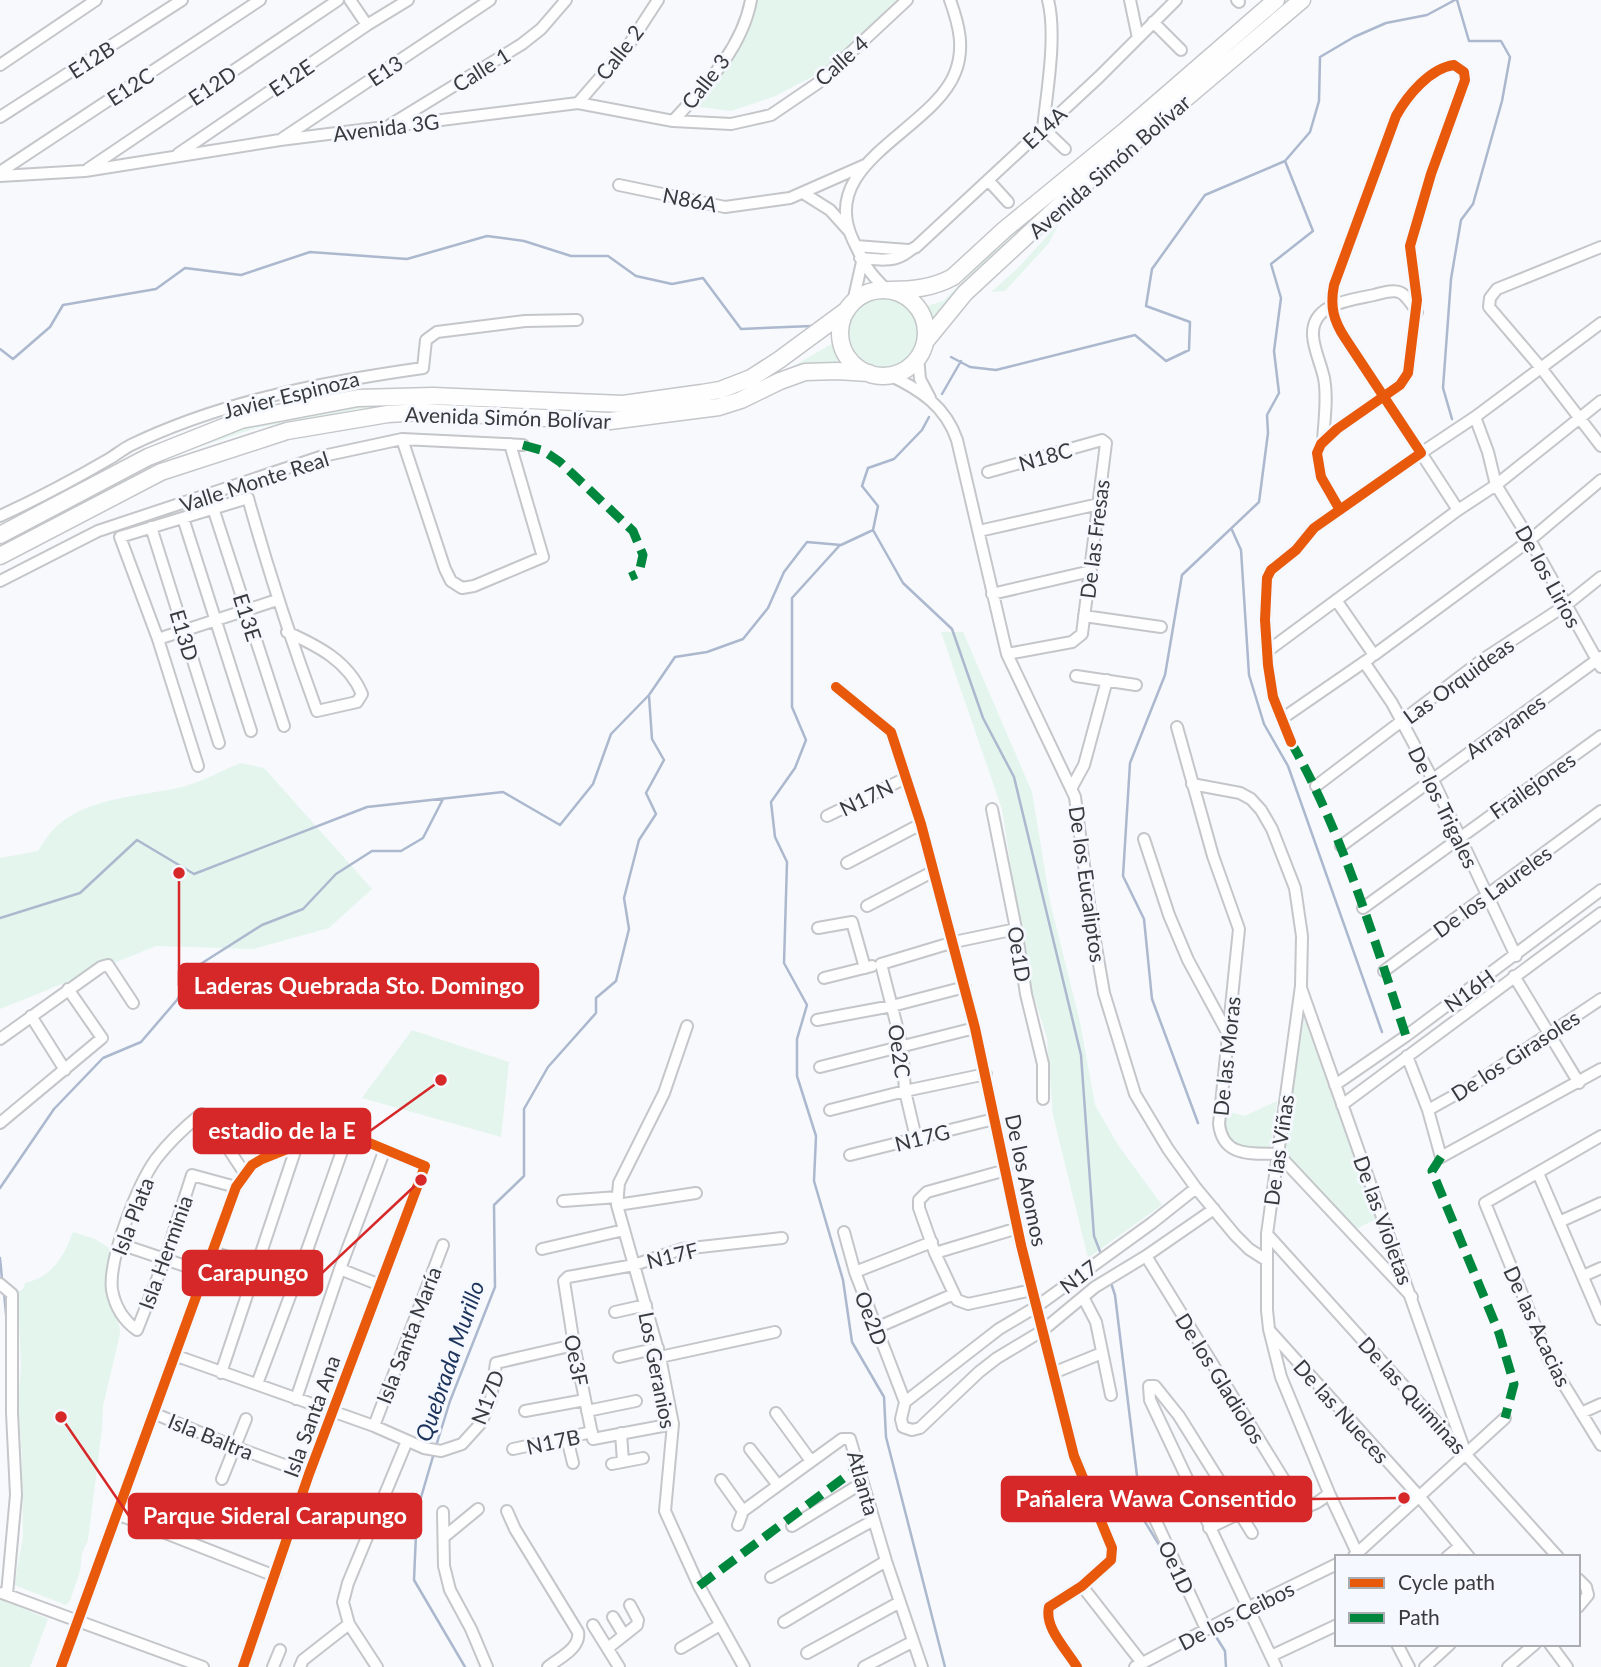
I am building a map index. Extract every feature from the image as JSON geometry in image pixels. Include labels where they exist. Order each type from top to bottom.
[{"type":"highway","name":"Avenida Simón Bolívar","points":[[0,535],[148,457],[241,421],[358,398],[433,396],[623,404],[720,390],[751,378],[870,292],[920,289],[943,283],[953,277],[1004,230],[1126,130],[1276,0]]},
{"type":"highway","name":"Avenida Simón Bolívar","points":[[0,556],[162,472],[287,431],[388,414],[421,412],[610,421],[719,407],[805,372],[838,371],[889,375],[911,365],[965,293],[1053,212],[1302,0]]},
{"type":"highway","points":[[888,290],[903,295],[914,303],[922,315],[925,328],[922,349]]},
{"type":"highway","points":[[850,306],[842,322],[840,334],[843,347],[849,358],[869,373]]},
{"type":"street","points":[[0,65],[96,0]]},
{"type":"street","name":"E12B","points":[[0,117],[182,0]]},
{"type":"street","name":"E12C","points":[[0,174],[260,0]]},
{"type":"street","name":"E12D","points":[[86,171],[338,0]]},
{"type":"street","points":[[350,0],[367,25]]},
{"type":"street","name":"E12E","points":[[174,157],[408,0]]},
{"type":"street","name":"E13","points":[[280,140],[490,0]]},
{"type":"street","name":"Calle 1","points":[[386,127],[522,44],[541,29],[566,0]]},
{"type":"street","name":"Calle 2","points":[[578,103],[629,43],[658,0]]},
{"type":"street","name":"Calle 3","points":[[673,121],[719,71],[748,15],[751,0]]},
{"type":"street","name":"Calle 4","points":[[771,115],[818,83],[907,0]]},
{"type":"street","points":[[848,230],[848,196],[867,164],[938,97],[950,84],[956,72],[961,41],[950,0]]},
{"type":"street","points":[[1048,0],[1052,15],[1043,128],[1065,149]]},
{"type":"street","points":[[1130,0],[1138,38]]},
{"type":"street","name":"E14A","points":[[861,260],[894,258],[905,255],[908,250],[916,247],[1176,0]]},
{"type":"street","points":[[1153,22],[1181,50]]},
{"type":"street","points":[[1324,442],[1324,379],[1313,335],[1317,320],[1331,305],[1338,274],[1396,116],[1404,102],[1433,74],[1454,65],[1464,72],[1465,80],[1437,153],[1410,246],[1417,312],[1408,373],[1400,385],[1337,429],[1317,453],[1319,471],[1340,510]]},
{"type":"street","name":"Avenida 3G","points":[[0,174],[86,171],[280,140],[578,103],[673,121],[731,124],[771,115]]},
{"type":"street","name":"N86A","points":[[618,185],[725,207],[790,198],[867,164]]},
{"type":"street","points":[[988,180],[1008,202]]},
{"type":"street","points":[[803,193],[830,210],[848,230],[861,260],[888,290]]},
{"type":"street","points":[[856,246],[908,250]]},
{"type":"street","points":[[1601,262],[1597,248],[1497,289],[1490,298],[1489,307],[1541,368],[1601,446]]},
{"type":"street","points":[[850,306],[861,260]]},
{"type":"street","points":[[1331,305],[1394,290],[1406,295],[1417,312]]},
{"type":"street","points":[[1331,305],[1341,332],[1458,510]]},
{"type":"street","name":"Javier Espinoza","points":[[0,516],[129,446],[194,420],[262,397],[365,375],[423,368],[426,340],[437,332],[526,321],[577,320]]},
{"type":"street","points":[[1291,742],[1273,697],[1268,665],[1265,620],[1267,578],[1271,570],[1296,550],[1314,528],[1475,417],[1601,323]]},
{"type":"street","name":"De los Eucaliptos","points":[[922,349],[920,379],[932,401]]},
{"type":"street","name":"De los Eucaliptos","points":[[889,375],[913,387],[932,401],[943,412],[953,430],[1007,654],[1072,787],[1107,1005],[1135,1094],[1168,1149],[1196,1188],[1249,1249],[1266,1260]]},
{"type":"street","points":[[1269,650],[1458,510],[1496,485],[1601,401]]},
{"type":"street","name":"De los Lirios","points":[[1475,417],[1496,485],[1599,662]]},
{"type":"street","points":[[402,439],[445,569],[451,581],[462,588],[474,586],[543,557],[510,443]]},
{"type":"street","name":"Valle Monte Real","points":[[0,581],[98,531],[323,457],[402,439],[523,445]]},
{"type":"street","name":"N18C","points":[[988,472],[1102,440]]},
{"type":"street","name":"De las Fresas","points":[[1007,654],[1079,638],[1083,632],[1106,443],[1102,440]]},
{"type":"street","points":[[1283,718],[1369,659],[1530,540],[1601,480]]},
{"type":"street","points":[[198,766],[158,639],[120,537],[248,498],[277,600],[288,632],[317,711],[357,702],[362,694],[340,661],[288,632]]},
{"type":"street","points":[[184,517],[188,502]]},
{"type":"street","points":[[979,531],[1099,503]]},
{"type":"street","points":[[174,507],[184,517],[251,731]]},
{"type":"street","name":"E13E","points":[[213,508],[284,726]]},
{"type":"street","name":"E13D","points":[[152,527],[219,743]]},
{"type":"street","points":[[992,594],[1091,572]]},
{"type":"street","name":"Las Orquideas","points":[[1316,786],[1482,660],[1566,605],[1601,577]]},
{"type":"street","points":[[158,639],[277,600]]},
{"type":"street","name":"De los Trigales","points":[[1336,600],[1433,778],[1516,956]]},
{"type":"street","points":[[1084,616],[1160,627]]},
{"type":"street","name":"Arrayanes","points":[[1341,845],[1599,662]]},
{"type":"street","points":[[1076,676],[1136,684]]},
{"type":"street","points":[[1072,787],[1084,765],[1107,680]]},
{"type":"street","name":"De los Aromos","points":[[836,687],[891,732],[921,824],[965,986],[1032,1290],[1074,1456],[1112,1548],[1111,1560],[1082,1586],[1049,1607],[1047,1615],[1053,1629],[1077,1667]]},
{"type":"street","name":"De las Moras","points":[[1177,727],[1213,856],[1239,929],[1227,1032],[1220,1134],[1226,1143],[1239,1152],[1278,1154]]},
{"type":"street","name":"Frailejones","points":[[1363,908],[1601,736]]},
{"type":"street","name":"N17N","points":[[827,816],[906,778]]},
{"type":"street","name":"De las Viñas","points":[[1192,784],[1240,793],[1251,799],[1261,810],[1272,829],[1295,888],[1300,911],[1301,986],[1267,1234],[1269,1329],[1281,1377],[1356,1555]]},
{"type":"street","name":"Oe1D","points":[[992,809],[1026,994],[1043,1064],[1043,1099]]},
{"type":"street","name":"De los Laureles","points":[[1384,971],[1601,811]]},
{"type":"street","points":[[847,863],[921,824]]},
{"type":"street","points":[[1144,839],[1169,915],[1188,960],[1227,1032]]},
{"type":"street","points":[[867,906],[934,871]]},
{"type":"street","name":"N16H","points":[[1335,1085],[1516,956],[1601,890]]},
{"type":"street","points":[[1342,1105],[1601,914]]},
{"type":"street","points":[[818,928],[853,923],[865,968]]},
{"type":"street","points":[[824,978],[954,942],[1016,929]]},
{"type":"street","name":"Oe2C","points":[[881,964],[902,1046],[905,1091],[916,1138]]},
{"type":"street","points":[[0,1039],[100,967],[108,965],[133,1003]]},
{"type":"street","points":[[1514,976],[1578,1083]]},
{"type":"street","points":[[817,1020],[892,1006],[965,986]]},
{"type":"street","name":"De las Violetas","points":[[1301,986],[1466,1454]]},
{"type":"street","points":[[0,1123],[102,1038],[68,989]]},
{"type":"street","name":"De los Girasoles","points":[[1428,1110],[1471,1086],[1601,999]]},
{"type":"street","points":[[31,1016],[65,1070]]},
{"type":"street","points":[[617,1201],[619,1183],[664,1093],[687,1026]]},
{"type":"street","points":[[820,1067],[975,1028]]},
{"type":"street","points":[[1407,1056],[1428,1110],[1441,1157],[1601,1069]]},
{"type":"street","points":[[830,1110],[986,1074]]},
{"type":"street","name":"Isla Plata","points":[[136,1330],[118,1310],[112,1289],[113,1265],[144,1179],[157,1158],[181,1131],[201,1114]]},
{"type":"street","name":"N17G","points":[[850,1155],[994,1119]]},
{"type":"street","points":[[218,1133],[245,1174]]},
{"type":"street","points":[[257,1384],[348,1134]]},
{"type":"street","points":[[61,1667],[236,1187],[245,1174],[262,1159],[297,1145],[348,1134],[385,1149],[340,1269],[296,1399]]},
{"type":"street","points":[[1601,1136],[1538,1173],[1601,1319]]},
{"type":"street","points":[[221,1373],[297,1145]]},
{"type":"street","name":"Isla Santa Ana","points":[[243,1667],[309,1474],[425,1166],[385,1149]]},
{"type":"street","points":[[1278,1154],[1412,1297]]},
{"type":"street","points":[[1006,1170],[922,1195],[919,1208],[957,1300],[968,1304],[1032,1290]]},
{"type":"street","name":"De las Acacias","points":[[1538,1173],[1485,1203],[1550,1362],[1601,1445]]},
{"type":"street","name":"Isla Herminia","points":[[136,1330],[165,1259],[192,1175],[236,1187]]},
{"type":"street","name":"N17","points":[[905,1402],[999,1329],[1036,1307],[1196,1188]]},
{"type":"street","points":[[563,1201],[617,1201],[696,1193]]},
{"type":"street","name":"Los Geranios","points":[[617,1201],[659,1353],[673,1424],[666,1511],[699,1586],[740,1666]]},
{"type":"street","points":[[1559,1222],[1601,1203]]},
{"type":"street","points":[[905,1402],[901,1419],[905,1429],[920,1428],[979,1372],[1042,1331],[1118,1272],[1214,1209]]},
{"type":"street","points":[[855,1272],[934,1247],[1018,1228]]},
{"type":"street","points":[[542,1249],[624,1230]]},
{"type":"street","name":"Oe2D","points":[[844,1232],[855,1272],[905,1402]]},
{"type":"street","name":"De las Quiminas","points":[[1267,1234],[1556,1555]]},
{"type":"street","name":"N17F","points":[[564,1281],[568,1277],[634,1265],[682,1249],[782,1238]]},
{"type":"street","points":[[120,1244],[206,1273]]},
{"type":"street","name":"Isla Santa María","points":[[374,1426],[443,1245]]},
{"type":"street","points":[[213,1252],[256,1266]]},
{"type":"street","name":"De los Gladiolos","points":[[1146,1256],[1296,1500],[1306,1507],[1317,1503],[1329,1493]]},
{"type":"street","points":[[1583,1276],[1601,1268]]},
{"type":"street","points":[[340,1269],[380,1285]]},
{"type":"street","name":"Oe3F","points":[[564,1281],[592,1436]]},
{"type":"street","points":[[0,1284],[12,1294],[16,1495],[3,1593],[203,1667]]},
{"type":"street","points":[[876,1328],[954,1294]]},
{"type":"street","points":[[1083,1297],[1096,1322],[1111,1395]]},
{"type":"street","points":[[615,1312],[646,1305]]},
{"type":"street","name":"De las Nueces","points":[[1269,1329],[1418,1495],[1467,1555]]},
{"type":"street","points":[[619,1357],[659,1353],[775,1332]]},
{"type":"street","name":"N17D","points":[[407,1441],[441,1451],[462,1444],[481,1423],[491,1398],[496,1363],[574,1345]]},
{"type":"street","points":[[1053,1373],[1102,1353]]},
{"type":"street","points":[[174,1355],[374,1426],[407,1441],[348,1583],[343,1602],[349,1624],[377,1667]]},
{"type":"street","points":[[1252,1533],[1179,1416],[1155,1386],[1149,1386],[1150,1400],[1273,1662],[1335,1626]]},
{"type":"street","points":[[525,1411],[636,1401]]},
{"type":"street","points":[[1581,1413],[1601,1404]]},
{"type":"street","name":"Isla Baltra","points":[[153,1413],[309,1474]]},
{"type":"street","points":[[776,1413],[811,1461]]},
{"type":"street","points":[[1357,1555],[1418,1495],[1506,1418]]},
{"type":"street","points":[[222,1479],[246,1419]]},
{"type":"street","name":"N17B","points":[[513,1449],[567,1438],[621,1433],[673,1424]]},
{"type":"street","points":[[621,1433],[618,1463],[643,1458]]},
{"type":"street","name":"Atlanta","points":[[743,1511],[777,1484],[847,1437],[852,1442],[886,1561],[922,1667]]},
{"type":"street","points":[[567,1438],[573,1463]]},
{"type":"street","points":[[0,1446],[13,1446]]},
{"type":"street","points":[[750,1449],[777,1484]]},
{"type":"street","points":[[721,1480],[743,1511],[738,1525]]},
{"type":"street","points":[[792,1526],[862,1483]]},
{"type":"street","name":"Oe1D","points":[[1148,1504],[1206,1629]]},
{"type":"street","points":[[444,1536],[478,1509]]},
{"type":"street","points":[[507,1511],[515,1529],[578,1632],[577,1645],[548,1667]]},
{"type":"street","points":[[443,1512],[444,1566],[450,1590],[487,1667]]},
{"type":"street","points":[[1209,1528],[1240,1513]]},
{"type":"street","points":[[117,1514],[275,1576]]},
{"type":"street","points":[[771,1577],[874,1520]]},
{"type":"street","points":[[1449,1555],[1460,1546]]},
{"type":"street","points":[[784,1622],[886,1561]]},
{"type":"street","name":"De los Ceibos","points":[[1139,1665],[1335,1565]]},
{"type":"street","points":[[1580,1581],[1586,1587],[1588,1595],[1580,1604]]},
{"type":"street","points":[[1082,1586],[1139,1665]]},
{"type":"street","points":[[807,1653],[900,1602]]},
{"type":"street","points":[[608,1648],[639,1622],[630,1605]]},
{"type":"street","points":[[613,1617],[624,1635]]},
{"type":"street","points":[[300,1667],[303,1660],[349,1624]]},
{"type":"street","points":[[593,1625],[619,1667]]},
{"type":"street","points":[[681,1648],[720,1625]]},
{"type":"street","points":[[864,1667],[912,1642]]},
{"type":"street","points":[[1398,1646],[1409,1667]]},
{"type":"street","points":[[1425,1667],[1448,1646]]},
{"type":"street","points":[[1508,1667],[1533,1646]]},
{"type":"street","points":[[1551,1646],[1567,1667]]},
{"type":"street","points":[[273,1667],[280,1650]]},
{"type":"shaded area","points":[[755,0],[896,0],[846,49],[812,77],[773,97],[731,111],[692,106],[728,64]]},
{"type":"shaded area","points":[[1281,0],[1289,0],[1260,28],[1059,195],[1002,252],[937,326],[927,306],[943,301],[1056,191]]},
{"type":"shaded area","points":[[1059,223],[1049,243],[1005,291],[991,292],[1018,268]]},
{"type":"shaded area","points":[[877,296],[891,296],[905,302],[916,313],[922,334],[919,349],[911,361],[891,372],[877,372],[863,366],[852,355],[846,341],[846,327],[852,313],[863,302]]},
{"type":"shaded area","points":[[835,342],[838,364],[817,372],[699,404],[637,415],[414,405],[359,409],[256,428],[184,452],[145,469],[89,503],[0,549],[0,543],[144,465],[230,430],[325,407],[435,399],[580,411],[611,412],[652,408],[752,383],[792,367]]},
{"type":"shaded area","points":[[941,632],[963,632],[1032,792],[1050,902],[1080,1022],[1095,1105],[1118,1145],[1162,1205],[1088,1258],[1053,1115],[1047,1038],[1027,974],[1002,809]]},
{"type":"shaded area","points":[[241,763],[264,768],[372,889],[329,928],[253,949],[156,946],[0,1009],[0,858],[38,851],[58,825],[87,808],[119,798],[186,786]]},
{"type":"shaded area","points":[[1304,1018],[1376,1219],[1356,1229],[1283,1153]]},
{"type":"shaded area","points":[[412,1030],[509,1062],[501,1137],[362,1098]]},
{"type":"shaded area","points":[[1277,1101],[1271,1151],[1241,1148],[1230,1141],[1226,1134],[1226,1111],[1245,1116]]},
{"type":"shaded area","points":[[73,1232],[95,1239],[109,1248],[114,1306],[120,1334],[103,1406],[88,1540],[70,1601],[66,1605],[14,1585],[23,1537],[18,1402],[21,1367],[18,1292],[23,1289],[25,1283],[43,1276],[56,1265]]},
{"type":"shaded area","points":[[0,1599],[48,1619],[30,1667],[0,1667]]},
{"type":"waterway","points":[[951,357],[970,367],[996,370],[1135,335],[1166,361],[1189,350],[1190,322],[1146,306],[1152,269],[1205,195],[1285,161],[1310,132],[1319,101],[1320,57],[1354,37],[1386,23],[1427,15],[1455,0]]},
{"type":"waterway","points":[[1452,419],[1443,388],[1451,279],[1461,220],[1473,204],[1502,101],[1510,57],[1501,41],[1469,41],[1457,0]]},
{"type":"waterway","points":[[1198,1123],[1152,999],[1144,919],[1123,876],[1130,763],[1165,675],[1182,575],[1259,502],[1268,433],[1267,415],[1279,393],[1274,351],[1281,298],[1271,264],[1313,231],[1285,161]]},
{"type":"waterway","points":[[0,349],[13,359],[50,327],[63,305],[156,289],[185,268],[241,275],[310,252],[407,259],[487,236],[524,241],[571,256],[608,256],[636,276],[672,284],[703,278],[741,329],[812,326]]},
{"type":"waterway","points":[[942,394],[961,361]]},
{"type":"waterway","points":[[0,918],[80,893],[137,840],[194,874],[367,807],[503,792],[560,825],[593,784],[611,734],[649,695],[675,657],[707,652],[743,639],[768,608],[784,572],[807,542],[841,545],[873,530],[878,506],[862,486],[868,468],[894,459],[922,430],[929,417]]},
{"type":"waterway","points":[[873,530],[903,583],[952,629],[983,718],[1014,777],[1081,1055],[1094,1236],[1101,1254]]},
{"type":"waterway","points":[[1232,530],[1241,550],[1249,675],[1264,724],[1288,766],[1382,1032]]},
{"type":"waterway","points":[[840,545],[792,598],[792,707],[806,740],[795,768],[771,802],[775,837],[787,862],[784,963],[807,1005],[797,1039],[797,1076],[816,1136],[814,1181],[843,1280],[852,1342],[884,1397],[886,1437],[945,1667]]},
{"type":"waterway","name":"Quebrada Murillo","points":[[436,1446],[450,1401],[495,1287],[494,1205],[524,1176],[524,1109],[548,1067],[596,1013],[596,998],[616,981],[629,929],[624,898],[639,840],[656,814],[646,793],[664,760],[652,739],[649,696]]},
{"type":"waterway","points":[[0,1188],[54,1109],[103,1058],[141,1042],[177,1000],[199,965],[262,925],[303,909],[336,874],[372,851],[401,851],[423,838],[443,799]]},
{"type":"waterway","points":[[0,1258],[2,1279]]},
{"type":"waterway","points":[[1110,1280],[1115,1295],[1142,1517],[1169,1561]]},
{"type":"waterway","points":[[4,1293],[7,1324]]},
{"type":"waterway","name":"Quebrada Murillo","points":[[434,1453],[417,1511],[414,1580],[465,1667]]},
{"type":"waterway","points":[[1213,1632],[1225,1651],[1226,1667]]},
{"type":"marked path","points":[[523,445],[544,451],[560,462],[633,531],[643,555],[639,573],[630,577]]},
{"type":"marked path","points":[[1291,742],[1342,849],[1406,1036]]},
{"type":"marked path","points":[[1441,1157],[1432,1171],[1499,1333],[1514,1384],[1505,1418]]},
{"type":"marked path","points":[[699,1586],[857,1468]]},
{"type":"cycle path","points":[[1291,742],[1273,697],[1268,665],[1265,620],[1267,578],[1271,570],[1296,550],[1314,528],[1421,453],[1345,338],[1341,331],[1335,319],[1332,300],[1334,285],[1396,116],[1406,100],[1428,77],[1454,65],[1464,72],[1465,80],[1431,174],[1410,246],[1417,300],[1408,373],[1400,385],[1337,429],[1321,444],[1317,453],[1321,477],[1340,510]]},
{"type":"cycle path","points":[[836,687],[891,732],[921,824],[975,1028],[1021,1245],[1074,1456],[1112,1548],[1111,1560],[1082,1586],[1049,1607],[1048,1615],[1053,1631],[1077,1667]]},
{"type":"cycle path","points":[[61,1667],[236,1187],[252,1165],[262,1159],[297,1145],[348,1134],[425,1166],[309,1474],[243,1667]]},
{"type":"place","name":"Laderas Quebrada Sto. Domingo","points":[[179,873]]},
{"type":"place","name":"estadio de la E","points":[[441,1080]]},
{"type":"place","name":"Carapungo","points":[[421,1180]]},
{"type":"place","name":"Parque Sideral Carapungo","points":[[61,1417]]},
{"type":"place","name":"Pañalera Wawa Consentido","points":[[1404,1498]]}]
